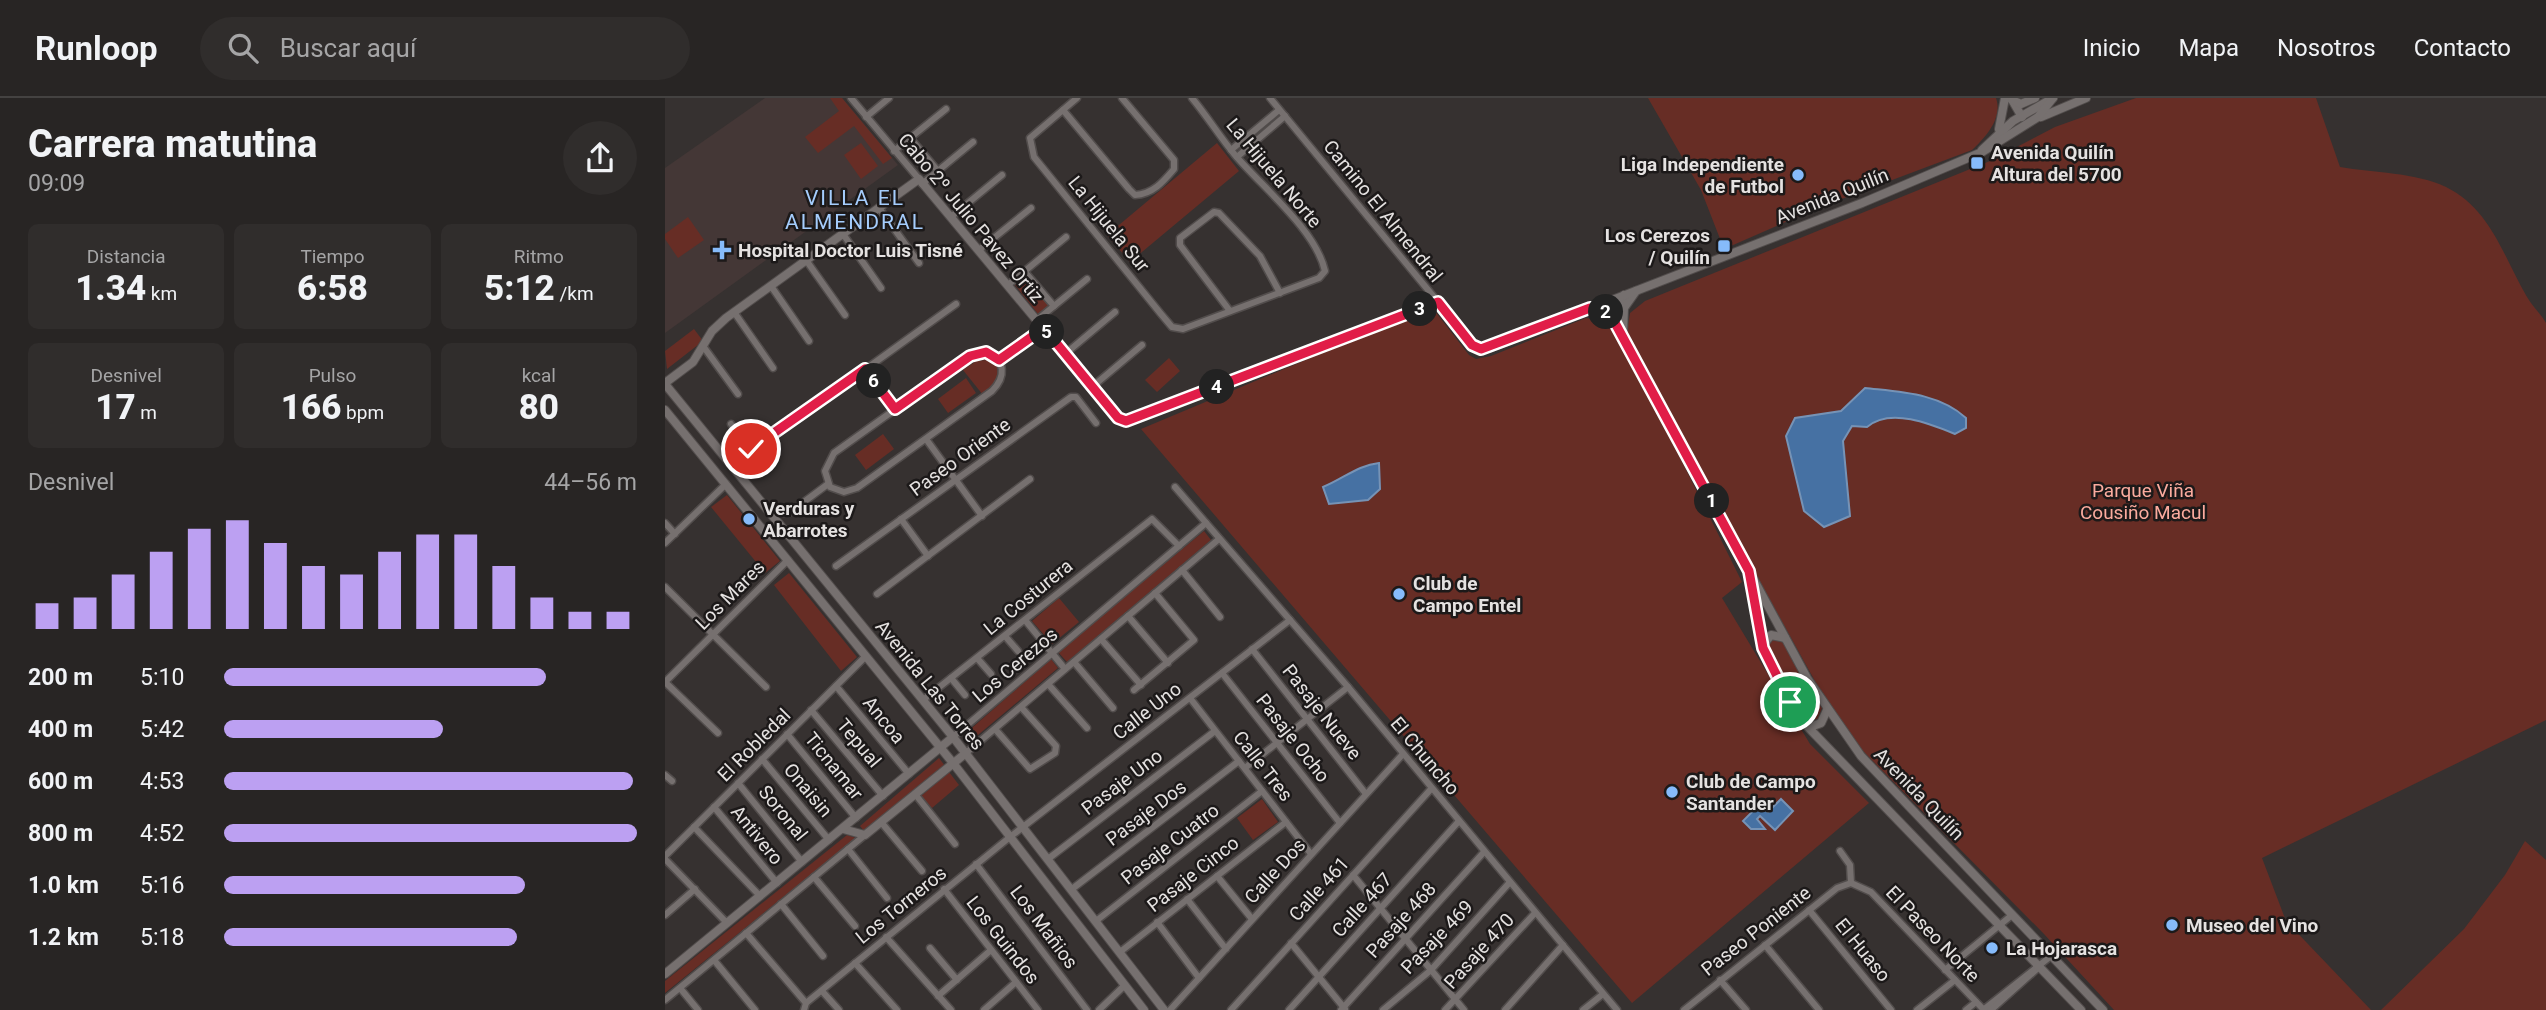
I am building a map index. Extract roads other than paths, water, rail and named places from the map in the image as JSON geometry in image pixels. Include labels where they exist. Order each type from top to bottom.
[{"type":"main road","points":[[2010,99],[2021,104],[2035,98]]},
{"type":"main road","points":[[1977,154],[1998,132],[2021,115],[2053,98]]},
{"type":"main road","name":"Avenida Quilín","points":[[2053,98],[2038,117],[1977,154],[1862,203],[1626,293],[1614,321],[1827,710],[1861,756],[2103,1010]]},
{"type":"main road","points":[[2038,117],[2086,98]]},
{"type":"main road","points":[[2010,99],[2027,125]]},
{"type":"main road","points":[[1998,132],[2010,99]]},
{"type":"main road","points":[[665,384],[689,366],[718,325],[734,312],[879,208],[921,182]]},
{"type":"main road","name":"Cabo 2º Julio Pavez Ortiz","points":[[921,182],[1123,421],[1438,302]]},
{"type":"main road","name":"Avenida Quilín","points":[[1619,311],[1645,286]]},
{"type":"main road","name":"Camino El Almendral","points":[[1438,302],[1472,345],[1481,349],[1626,293]]},
{"type":"main road","points":[[1603,302],[1619,311]]},
{"type":"main road","points":[[1590,308],[1604,310],[1614,321]]},
{"type":"main road","name":"Avenida Quilín","points":[[1619,311],[1624,339]]},
{"type":"main road","name":"Avenida Las Torres","points":[[665,384],[954,737],[1164,1010]]},
{"type":"main road","name":"Avenida Las Torres","points":[[665,410],[953,763],[1144,1010]]},
{"type":"main road","points":[[717,473],[720,466],[729,463]]},
{"type":"main road","points":[[796,570],[806,568],[809,561]]},
{"type":"main road","name":"Avenida Quilín","points":[[1749,571],[1763,648],[1775,676],[1804,723],[1999,925],[2035,970],[2081,1010]]},
{"type":"main road","points":[[1763,648],[1765,639],[1771,635],[1787,640]]},
{"type":"main road","points":[[1804,723],[1813,726],[1821,723],[1827,710]]},
{"type":"main road","name":"Los Cerezos","points":[[665,974],[954,737]]},
{"type":"main road","name":"Los Cerezos","points":[[865,835],[966,753]]},
{"type":"main road","points":[[843,829],[865,835]]},
{"type":"street","name":"Cabo 2º Julio Pavez Ortiz","points":[[851,98],[921,182]]},
{"type":"street","points":[[866,117],[889,98]]},
{"type":"street","points":[[1077,98],[1063,110],[1129,190],[1135,195],[1145,194],[1161,185],[1174,169],[1174,160],[1122,98]]},
{"type":"street","name":"La Hijuela Norte","points":[[1192,98],[1231,150],[1307,236],[1321,256],[1325,271],[1319,278],[1280,293]]},
{"type":"street","name":"Camino El Almendral","points":[[1270,98],[1438,302]]},
{"type":"street","points":[[894,151],[946,109]]},
{"type":"street","name":"La Hijuela Sur","points":[[1063,110],[1030,138],[1034,157],[1172,327],[1183,329],[1230,311]]},
{"type":"street","points":[[1231,150],[1279,110]]},
{"type":"street","points":[[1237,157],[1285,116]]},
{"type":"street","name":"Cabo 2º Julio Pavez Ortiz","points":[[911,138],[938,171]]},
{"type":"street","points":[[921,182],[973,142]]},
{"type":"street","points":[[951,217],[1002,175]]},
{"type":"street","points":[[879,208],[919,264]]},
{"type":"street","points":[[979,250],[1031,208]]},
{"type":"street","points":[[1219,213],[1260,256],[1280,293],[1230,311],[1180,245],[1180,238],[1206,217],[1219,213]]},
{"type":"street","points":[[843,234],[881,288]]},
{"type":"street","points":[[1008,285],[1066,237]]},
{"type":"street","points":[[806,260],[845,315]]},
{"type":"street","name":"Cabo 2º Julio Pavez Ortiz","points":[[1024,271],[1054,306]]},
{"type":"street","points":[[1037,320],[1087,279]]},
{"type":"street","points":[[771,286],[809,341]]},
{"type":"street","points":[[731,424],[748,447],[754,449],[956,304]]},
{"type":"street","points":[[734,312],[773,368]]},
{"type":"street","points":[[1065,354],[1115,312]]},
{"type":"street","points":[[999,360],[1044,328]]},
{"type":"street","points":[[1093,387],[1142,345]]},
{"type":"street","points":[[703,346],[737,394]]},
{"type":"street","points":[[986,352],[999,360],[1002,373],[995,388],[926,439],[857,488],[840,492],[828,484],[825,471],[831,456],[895,409],[973,354],[986,352]]},
{"type":"street","points":[[865,369],[895,409]]},
{"type":"street","name":"Paseo Oriente","points":[[836,566],[1072,396],[1096,423]]},
{"type":"street","points":[[926,439],[982,516]]},
{"type":"street","points":[[877,594],[1030,479]]},
{"type":"street","points":[[665,543],[726,484]]},
{"type":"street","points":[[784,530],[789,513],[828,484]]},
{"type":"street","points":[[1175,487],[1206,523]]},
{"type":"street","points":[[770,512],[789,513]]},
{"type":"street","points":[[901,519],[928,556]]},
{"type":"street","name":"La Costurera","points":[[923,701],[1152,519],[1179,546]]},
{"type":"street","points":[[665,523],[674,534]]},
{"type":"street","name":"El Chuncho","points":[[1206,523],[1348,687],[1616,1010]]},
{"type":"street","name":"Los Cerezos","points":[[954,737],[1206,523]]},
{"type":"street","name":"Los Cerezos","points":[[966,753],[1219,539]]},
{"type":"street","name":"Los Mares","points":[[665,682],[788,560]]},
{"type":"street","points":[[1182,570],[1220,617]]},
{"type":"street","points":[[665,587],[766,687]]},
{"type":"street","points":[[1135,690],[1192,643],[1194,638],[1155,593]]},
{"type":"street","points":[[1128,616],[1168,663]]},
{"type":"street","points":[[1025,620],[1065,669]]},
{"type":"street","name":"Calle Uno","points":[[1023,827],[1290,620]]},
{"type":"street","points":[[1005,635],[1018,651]]},
{"type":"street","points":[[1101,639],[1141,685]]},
{"type":"street","name":"Pasaje Nueve","points":[[1252,649],[1366,794]]},
{"type":"street","name":"El Robledal","points":[[665,858],[866,656]]},
{"type":"street","points":[[977,658],[991,674]]},
{"type":"street","points":[[1075,662],[1113,708]]},
{"type":"street","name":"Pasaje Ocho","points":[[1222,673],[1340,823]]},
{"type":"street","points":[[951,678],[965,695]]},
{"type":"street","points":[[665,682],[717,733]]},
{"type":"street","points":[[1048,684],[1087,728]]},
{"type":"street","name":"Ancoa","points":[[836,686],[909,774]]},
{"type":"street","points":[[1245,768],[1348,687]]},
{"type":"street","name":"Calle Tres","points":[[1190,698],[1311,854]]},
{"type":"street","points":[[995,729],[1030,769],[1057,750],[1021,707]]},
{"type":"street","name":"Tepual","points":[[811,710],[883,796]]},
{"type":"street","name":"Pasaje Uno","points":[[1048,859],[1215,731]]},
{"type":"street","name":"Ticnamar","points":[[787,734],[856,818]]},
{"type":"street","name":"Calle Dos","points":[[1170,1010],[1403,754]]},
{"type":"street","name":"Onaisin","points":[[762,759],[829,840]]},
{"type":"street","name":"Pasaje Dos","points":[[1072,889],[1239,761]]},
{"type":"street","points":[[665,775],[672,781]]},
{"type":"street","name":"Soronal","points":[[738,783],[802,862]]},
{"type":"street","name":"Calle 461","points":[[1231,1010],[1431,789]]},
{"type":"street","name":"Pasaje Cuatro","points":[[1096,921],[1262,791]]},
{"type":"street","points":[[915,794],[955,844]]},
{"type":"street","name":"Antivero","points":[[714,807],[776,883]]},
{"type":"street","name":"Calle 467","points":[[1289,1010],[1459,821]]},
{"type":"street","points":[[881,822],[922,871]]},
{"type":"street","name":"Pasaje Cinco","points":[[1120,952],[1286,822]]},
{"type":"street","points":[[694,827],[760,896]]},
{"type":"street","name":"Los Torneros","points":[[805,1006],[944,889],[1023,827]]},
{"type":"street","name":"Los Cerezos","points":[[665,1000],[865,835]]},
{"type":"street","points":[[848,849],[887,898]]},
{"type":"street","points":[[1840,851],[1850,864],[1851,883]]},
{"type":"street","name":"Pasaje 468","points":[[1343,1009],[1484,852]]},
{"type":"street","points":[[665,858],[727,923]]},
{"type":"street","name":"Los Mañios","points":[[976,864],[1087,1010]]},
{"type":"street","points":[[1353,875],[1464,1010]]},
{"type":"street","points":[[1217,876],[1252,919]]},
{"type":"street","points":[[814,877],[855,926]]},
{"type":"street","name":"Pasaje 469","points":[[1383,1010],[1431,970],[1510,882]]},
{"type":"street","name":"Paseo Poniente","points":[[1684,1010],[1837,888],[1851,883]]},
{"type":"street","name":"El Paseo Norte","points":[[1851,883],[1868,889],[1984,1010]]},
{"type":"street","name":"Los Guindos","points":[[944,889],[1038,1010]]},
{"type":"street","points":[[665,915],[695,890]]},
{"type":"street","points":[[1187,899],[1226,949]]},
{"type":"street","points":[[781,904],[823,956]]},
{"type":"street","name":"El Huaso","points":[[1809,910],[1891,1010]]},
{"type":"street","name":"Pasaje 470","points":[[1445,1010],[1457,1001],[1535,913]]},
{"type":"street","points":[[1945,970],[2012,915]]},
{"type":"street","points":[[1157,922],[1199,978]]},
{"type":"street","points":[[747,933],[805,1006]]},
{"type":"street","points":[[886,937],[951,1010]]},
{"type":"street","points":[[1291,943],[1343,1009]]},
{"type":"street","points":[[1765,945],[1819,1010]]},
{"type":"street","points":[[1505,1010],[1563,946]]},
{"type":"street","points":[[930,947],[957,980]]},
{"type":"street","points":[[938,996],[991,950]]},
{"type":"street","points":[[1991,1010],[2051,956]]},
{"type":"street","points":[[714,960],[755,1010]]},
{"type":"street","points":[[855,963],[897,1010]]},
{"type":"street","points":[[1984,1010],[2035,970]]},
{"type":"street","points":[[1720,979],[1745,1010]]},
{"type":"street","points":[[1917,1010],[1955,980]]},
{"type":"street","points":[[984,1010],[1016,982]]},
{"type":"street","points":[[1099,1010],[1125,985]]},
{"type":"street","points":[[680,988],[698,1010]]},
{"type":"street","points":[[822,990],[839,1010]]},
{"type":"street","points":[[1583,1010],[1603,994]]},
{"type":"street","points":[[1966,1010],[1976,1002]]},
{"type":"water","points":[[1865,388],[1919,395],[1944,403],[1966,418],[1966,428],[1955,434],[1923,422],[1899,418],[1876,421],[1867,427],[1852,426],[1843,441],[1850,516],[1824,527],[1804,511],[1786,436],[1795,418],[1841,411]]},
{"type":"water","points":[[1379,463],[1380,489],[1368,500],[1329,504],[1323,487],[1357,469]]},
{"type":"water","points":[[1781,799],[1793,811],[1775,830],[1760,816],[1757,819],[1765,829],[1751,829],[1743,821],[1758,806],[1768,812]]},
{"type":"place","name":"Avenida Quilín Altura del 5700","points":[[1977,163]]},
{"type":"place","name":"Liga Independiente de Futbol","points":[[1798,175]]},
{"type":"place","name":"Los Cerezos / Quilín","points":[[1724,246]]},
{"type":"place","name":"Hospital Doctor Luis Tisné","points":[[722,250]]},
{"type":"place","name":"Verduras y Abarrotes","points":[[749,519]]},
{"type":"place","name":"Club de Campo Entel","points":[[1399,594]]},
{"type":"place","name":"Club de Campo Santander","points":[[1672,792]]},
{"type":"place","name":"Museo del Vino","points":[[2172,925]]},
{"type":"place","name":"La Hojarasca","points":[[1992,948]]},
{"type":"district","name":"VILLA EL ALMENDRAL","points":[[855,210]]},
{"type":"park label","name":"Parque Viña Cousiño Macul","points":[[2143,501]]}]
